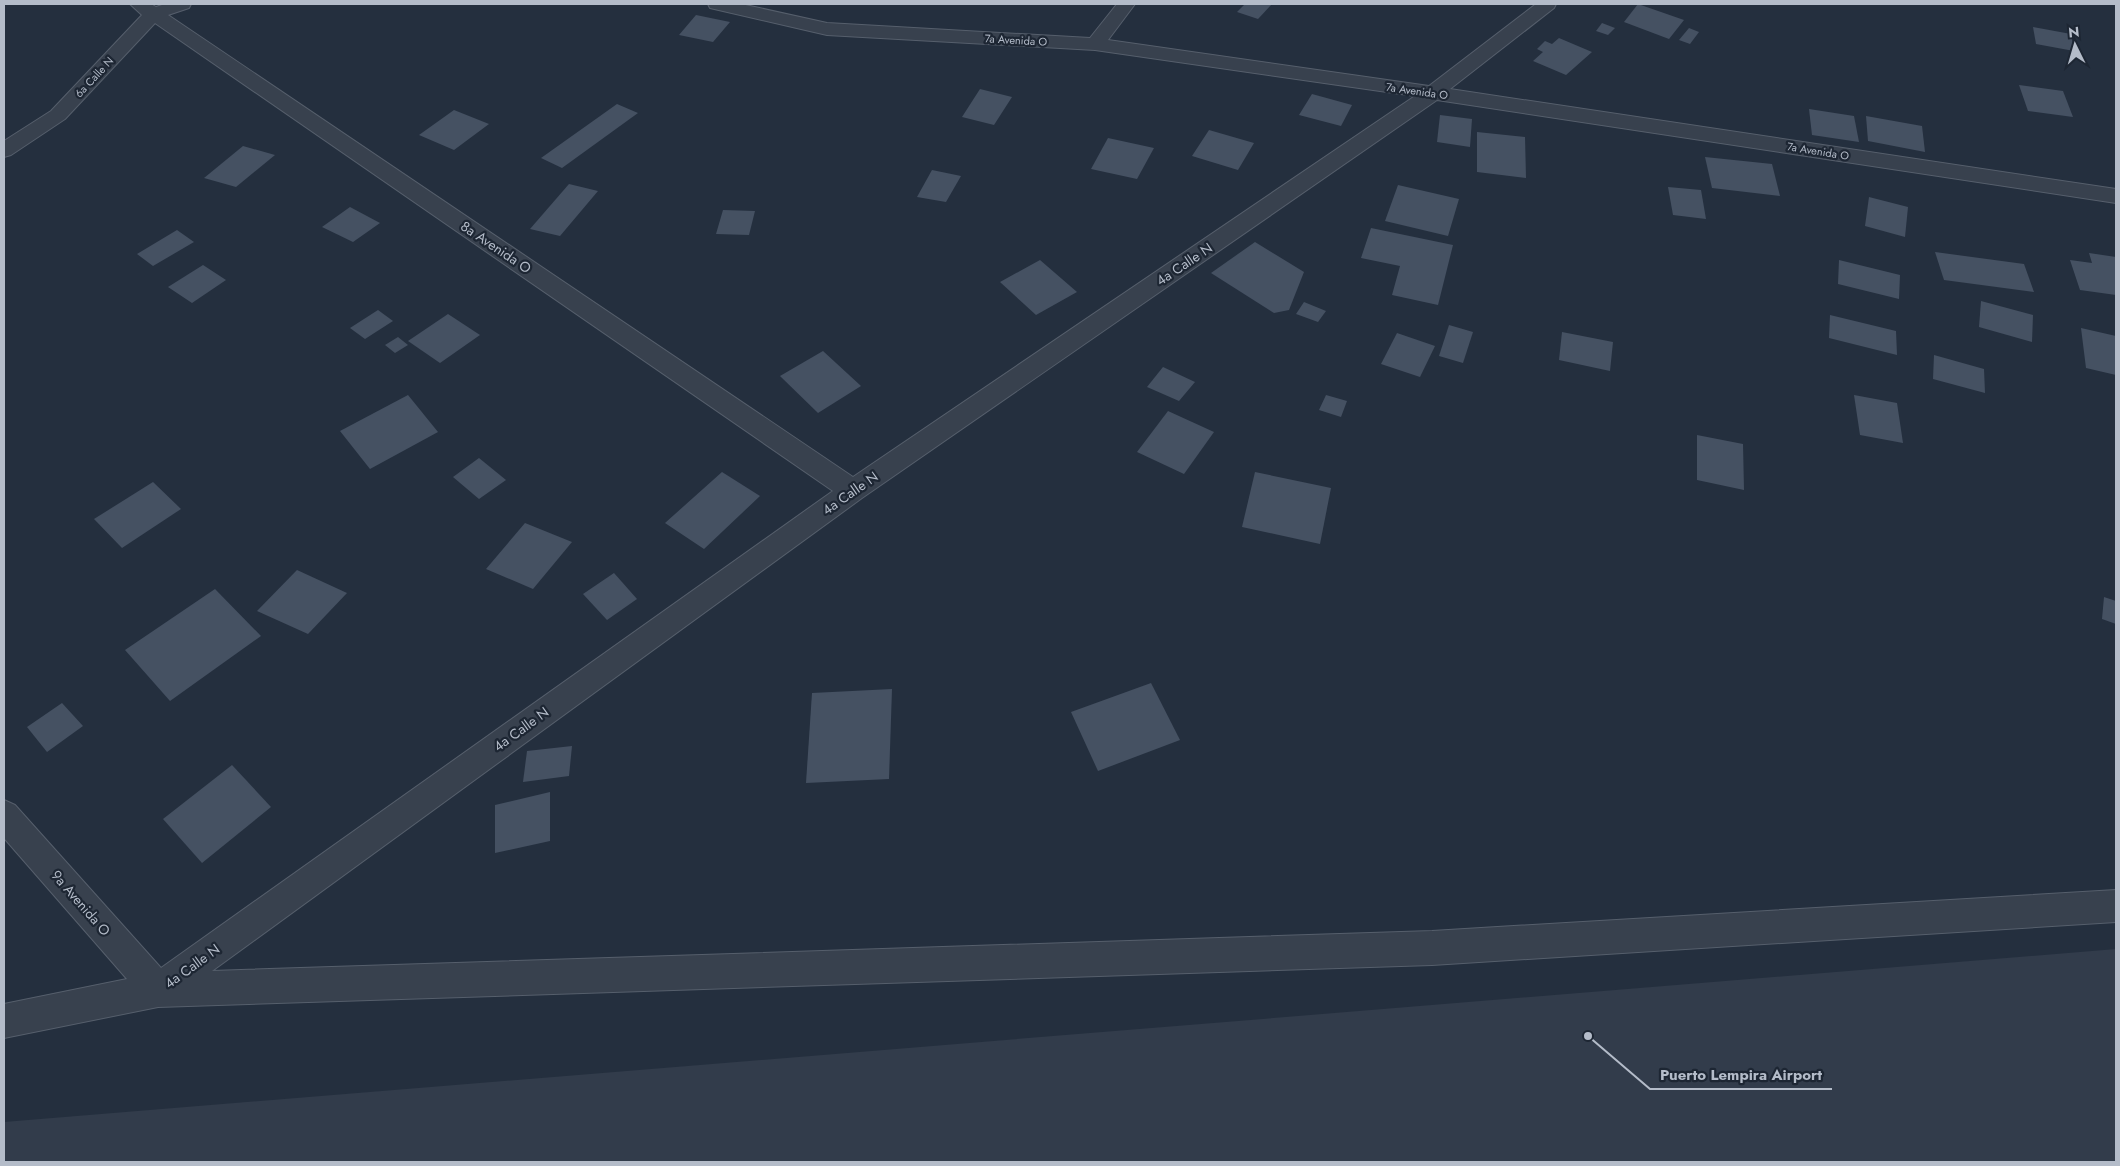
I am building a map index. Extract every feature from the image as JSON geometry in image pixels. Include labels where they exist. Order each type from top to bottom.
[{"type":"street","name":"6a Calle N","points":[[4,150],[58,115],[146,9],[182,4]]},
{"type":"street","name":"7a Avenida O","points":[[717,4],[827,29],[1095,44],[2116,196]]},
{"type":"street","points":[[1095,44],[1126,4]]},
{"type":"street","name":"4a Calle N","points":[[158,990],[853,491],[1433,93],[1547,4]]},
{"type":"street","name":"8a Avenida O","points":[[146,9],[853,491]]},
{"type":"street","name":"9a Avenida O","points":[[4,815],[158,990]]},
{"type":"street","points":[[4,1021],[158,990],[1432,948],[2116,906]]},
{"type":"shaded area","points":[[2116,949],[2116,1162],[4,1162],[4,1122]]},
{"type":"building","points":[[1245,4],[1272,4],[1258,19],[1237,12]]},
{"type":"building","points":[[1638,4],[1684,20],[1669,39],[1624,22]]},
{"type":"building","points":[[696,15],[730,22],[713,42],[679,35]]},
{"type":"building","points":[[1602,23],[1615,28],[1608,35],[1596,31]]},
{"type":"building","points":[[2033,27],[2071,34],[2074,51],[2036,44]]},
{"type":"building","points":[[1689,28],[1699,32],[1690,44],[1679,40]]},
{"type":"building","points":[[1559,38],[1592,52],[1566,75],[1533,61],[1543,52],[1537,49],[1545,41],[1552,44]]},
{"type":"building","points":[[2019,85],[2063,91],[2073,117],[2028,111]]},
{"type":"building","points":[[980,89],[1012,97],[994,125],[962,117]]},
{"type":"building","points":[[1312,94],[1352,105],[1341,126],[1299,115]]},
{"type":"building","points":[[617,104],[638,113],[562,168],[541,158]]},
{"type":"building","points":[[1809,109],[1854,116],[1859,142],[1812,135]]},
{"type":"building","points":[[454,110],[489,124],[454,150],[419,135]]},
{"type":"building","points":[[1440,115],[1472,119],[1470,147],[1437,142]]},
{"type":"building","points":[[1866,116],[1922,126],[1925,152],[1868,141]]},
{"type":"building","points":[[1209,130],[1254,143],[1238,170],[1192,156]]},
{"type":"building","points":[[1477,132],[1525,137],[1526,178],[1477,172]]},
{"type":"building","points":[[1108,138],[1154,148],[1137,179],[1091,169]]},
{"type":"building","points":[[243,146],[275,155],[236,187],[204,178]]},
{"type":"building","points":[[1705,157],[1772,164],[1780,196],[1712,188]]},
{"type":"building","points":[[932,170],[961,176],[946,202],[917,197]]},
{"type":"building","points":[[569,184],[598,191],[560,236],[530,229]]},
{"type":"building","points":[[1398,185],[1459,199],[1448,236],[1385,221]]},
{"type":"building","points":[[1668,187],[1701,190],[1706,219],[1673,215]]},
{"type":"building","points":[[1869,197],[1908,207],[1905,237],[1865,226]]},
{"type":"building","points":[[350,207],[380,223],[353,242],[322,227]]},
{"type":"building","points":[[723,210],[755,211],[749,235],[716,234]]},
{"type":"building","points":[[1371,228],[1453,245],[1438,305],[1392,295],[1400,266],[1361,258]]},
{"type":"building","points":[[177,230],[194,242],[153,266],[137,254]]},
{"type":"building","points":[[1255,242],[1304,272],[1289,310],[1274,313],[1211,273]]},
{"type":"building","points":[[1935,252],[2024,264],[2034,292],[1944,280]]},
{"type":"building","points":[[2089,253],[2116,257],[2116,295],[2080,290],[2070,260],[2092,263]]},
{"type":"building","points":[[1040,260],[1077,292],[1036,315],[1000,282]]},
{"type":"building","points":[[1839,260],[1900,275],[1899,299],[1838,284]]},
{"type":"building","points":[[203,265],[226,280],[192,303],[168,287]]},
{"type":"building","points":[[1981,301],[2033,315],[2032,342],[1979,327]]},
{"type":"building","points":[[1304,302],[1326,311],[1318,322],[1296,314]]},
{"type":"building","points":[[378,310],[393,321],[365,339],[350,328]]},
{"type":"building","points":[[448,314],[480,335],[440,363],[408,341]]},
{"type":"building","points":[[1830,315],[1896,331],[1897,355],[1829,338]]},
{"type":"building","points":[[1449,325],[1473,332],[1463,363],[1439,356]]},
{"type":"building","points":[[2081,328],[2116,336],[2116,375],[2086,368]]},
{"type":"building","points":[[1562,332],[1613,342],[1610,371],[1559,360]]},
{"type":"building","points":[[1397,333],[1435,346],[1420,377],[1381,364]]},
{"type":"building","points":[[398,337],[408,345],[395,353],[385,345]]},
{"type":"building","points":[[823,351],[861,386],[818,413],[780,376]]},
{"type":"building","points":[[1934,355],[1984,369],[1985,393],[1933,379]]},
{"type":"building","points":[[1163,367],[1195,382],[1179,401],[1147,387]]},
{"type":"building","points":[[408,395],[438,432],[370,469],[340,431]]},
{"type":"building","points":[[1326,395],[1347,401],[1341,417],[1319,410]]},
{"type":"building","points":[[1854,395],[1897,403],[1903,443],[1860,435]]},
{"type":"building","points":[[1168,411],[1214,432],[1184,474],[1137,452]]},
{"type":"building","points":[[1697,435],[1743,444],[1744,490],[1697,480]]},
{"type":"building","points":[[479,458],[506,480],[479,499],[453,477]]},
{"type":"building","points":[[722,472],[760,496],[704,549],[665,523]]},
{"type":"building","points":[[1255,472],[1331,488],[1320,544],[1242,527]]},
{"type":"building","points":[[153,482],[181,509],[122,548],[94,519]]},
{"type":"building","points":[[525,523],[572,542],[533,589],[486,569]]},
{"type":"building","points":[[297,570],[347,593],[308,634],[257,611]]},
{"type":"building","points":[[614,573],[637,599],[607,620],[583,594]]},
{"type":"building","points":[[215,589],[261,636],[170,701],[125,650]]},
{"type":"building","points":[[2104,597],[2116,601],[2116,624],[2102,619]]},
{"type":"building","points":[[1151,683],[1180,740],[1098,771],[1071,712]]},
{"type":"building","points":[[892,689],[889,779],[806,783],[812,693]]},
{"type":"building","points":[[62,703],[83,726],[47,752],[27,727]]},
{"type":"building","points":[[572,746],[569,776],[523,782],[527,751]]},
{"type":"building","points":[[232,765],[271,807],[202,863],[163,819]]},
{"type":"building","points":[[550,792],[550,841],[495,853],[495,805]]},
{"type":"place","name":"Puerto Lempira Airport","points":[[1588,1036]]}]
